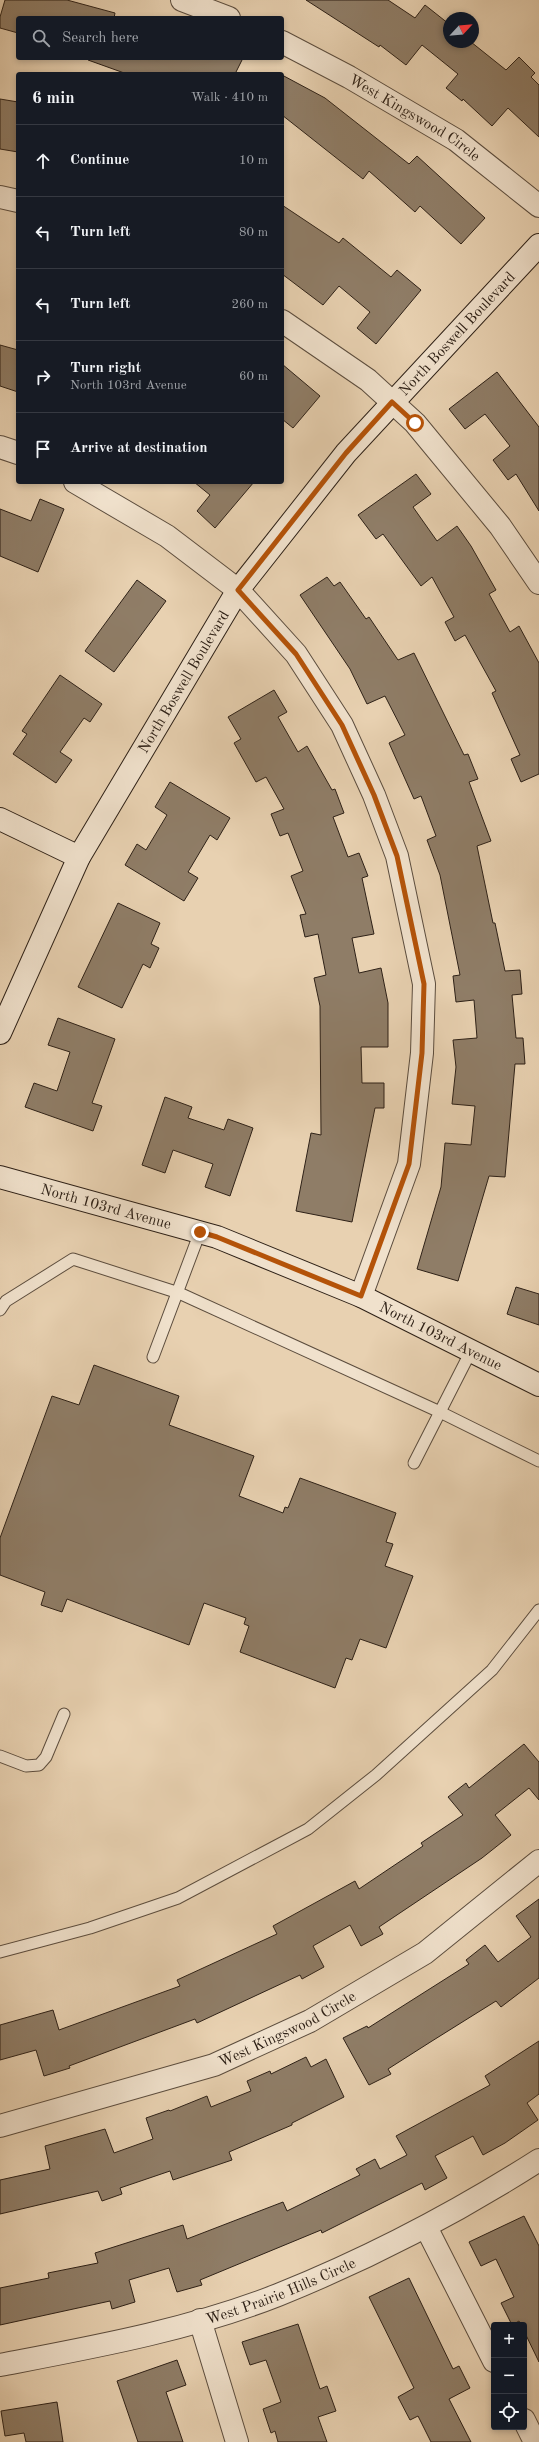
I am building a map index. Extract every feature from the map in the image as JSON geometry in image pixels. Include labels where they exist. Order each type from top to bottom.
[{"type":"street","points":[[182,0],[223,16]]},
{"type":"street","name":"West Kingswood Circle","points":[[284,43],[349,77],[456,140],[539,206]]},
{"type":"street","points":[[0,196],[16,200]]},
{"type":"street","name":"North Boswell Boulevard","points":[[0,1033],[79,857],[238,590],[346,453],[539,245]]},
{"type":"street","points":[[284,322],[368,380],[415,423],[500,526],[539,583]]},
{"type":"street","points":[[0,448],[16,452]]},
{"type":"street","points":[[78,484],[167,536],[238,590],[296,654],[342,725],[374,795],[397,856],[424,984],[422,1053],[409,1164],[361,1296]]},
{"type":"street","points":[[0,818],[79,857]]},
{"type":"street","name":"North 103rd Avenue","points":[[0,1177],[217,1237],[361,1296],[539,1385]]},
{"type":"street","name":"West Kingswood Circle","points":[[0,2126],[214,2066],[310,2021],[425,1953],[539,1861]]},
{"type":"street","name":"West Prairie Hills Circle","points":[[0,2365],[124,2341],[200,2320],[277,2295],[352,2263],[426,2227],[472,2203],[539,2160]]},
{"type":"street","points":[[426,2227],[493,2358]]},
{"type":"street","points":[[200,2320],[237,2442]]},
{"type":"street","points":[[527,2426],[535,2442]]},
{"type":"lane","points":[[153,1357],[179,1293],[200,1232]]},
{"type":"lane","points":[[0,1310],[6,1301],[73,1258],[179,1293],[440,1412],[539,1461]]},
{"type":"lane","points":[[414,1463],[471,1351]]},
{"type":"lane","points":[[0,1952],[90,1928],[178,1898],[308,1829],[376,1775],[492,1670],[539,1610]]},
{"type":"lane","points":[[0,1756],[26,1766],[39,1766],[46,1757],[64,1714]]},
{"type":"building","points":[[5,0],[67,0],[115,13],[114,16],[16,16],[16,32],[0,28],[0,17]]},
{"type":"building","points":[[306,0],[388,0],[415,18],[425,5],[443,19],[443,48],[478,48],[506,70],[519,57],[535,73],[531,77],[539,85],[539,137],[508,108],[492,126],[463,99],[462,101],[446,88],[458,74],[422,45],[406,65],[380,45],[379,47]]},
{"type":"building","points":[[88,60],[242,60],[236,72],[121,72]]},
{"type":"building","points":[[284,76],[325,98],[409,164],[417,156],[485,218],[461,244],[420,206],[415,212],[369,171],[363,179],[284,117]]},
{"type":"building","points":[[0,99],[16,102],[16,152],[0,149]]},
{"type":"building","points":[[284,206],[339,243],[343,238],[391,277],[397,270],[421,290],[376,344],[357,328],[370,312],[339,286],[323,305],[284,276]]},
{"type":"building","points":[[0,345],[16,349],[16,391],[0,386]]},
{"type":"building","points":[[284,366],[320,396],[293,428],[284,421]]},
{"type":"building","points":[[497,372],[539,427],[539,511],[516,474],[508,480],[493,460],[510,446],[485,414],[465,429],[449,409]]},
{"type":"building","points":[[416,474],[431,494],[413,507],[437,541],[457,526],[471,546],[496,590],[489,594],[510,632],[519,626],[539,663],[539,774],[521,782],[511,759],[520,755],[492,693],[496,691],[465,635],[455,641],[445,622],[454,617],[432,577],[421,586],[383,534],[376,539],[358,515]]},
{"type":"building","points":[[196,484],[252,484],[215,528],[197,511],[210,495]]},
{"type":"building","points":[[40,499],[64,509],[38,572],[0,556],[0,509],[31,521]]},
{"type":"building","points":[[327,577],[334,586],[340,582],[366,619],[369,617],[398,660],[414,653],[464,755],[468,754],[478,779],[469,782],[491,841],[477,846],[493,923],[495,923],[505,971],[520,970],[522,994],[512,995],[516,1038],[523,1038],[525,1064],[515,1064],[505,1177],[489,1176],[458,1281],[417,1269],[441,1187],[445,1143],[471,1145],[475,1106],[452,1104],[456,1067],[453,1040],[477,1038],[474,1000],[456,1002],[453,976],[460,975],[440,875],[427,840],[436,836],[421,796],[414,799],[389,743],[405,735],[385,696],[367,704],[350,669],[300,595]]},
{"type":"building","points":[[137,580],[166,601],[114,672],[85,651]]},
{"type":"building","points":[[60,675],[102,704],[90,722],[84,718],[60,752],[72,760],[56,783],[13,754],[27,734],[22,731]]},
{"type":"building","points":[[274,690],[287,712],[278,717],[298,752],[307,746],[332,790],[335,789],[344,813],[333,817],[348,857],[359,853],[368,876],[362,878],[374,934],[352,938],[359,973],[381,968],[388,1003],[388,1047],[361,1047],[362,1083],[384,1083],[384,1108],[375,1108],[352,1222],[296,1211],[311,1133],[321,1135],[320,1006],[314,978],[326,975],[318,934],[305,937],[300,915],[306,914],[291,876],[303,871],[288,833],[280,836],[271,814],[284,809],[266,777],[256,782],[234,743],[241,739],[228,717]]},
{"type":"building","points":[[170,782],[230,818],[217,840],[210,835],[188,872],[198,878],[184,901],[125,865],[137,844],[146,850],[167,815],[155,807]]},
{"type":"building","points":[[118,903],[160,923],[151,944],[159,948],[150,968],[143,964],[122,1008],[78,987]]},
{"type":"building","points":[[58,1018],[115,1039],[92,1103],[102,1106],[93,1131],[25,1107],[34,1083],[57,1091],[70,1052],[48,1045]]},
{"type":"building","points":[[165,1097],[192,1107],[188,1118],[224,1130],[228,1119],[253,1128],[230,1196],[205,1187],[213,1164],[173,1150],[165,1173],[142,1165]]},
{"type":"building","points":[[516,1287],[539,1294],[539,1325],[507,1314]]},
{"type":"building","points":[[94,1365],[179,1396],[169,1425],[254,1456],[239,1496],[283,1513],[285,1507],[288,1508],[300,1478],[396,1513],[386,1542],[393,1544],[385,1566],[413,1576],[386,1648],[360,1639],[352,1660],[346,1658],[335,1688],[240,1652],[249,1626],[244,1624],[246,1618],[204,1603],[189,1645],[67,1599],[62,1612],[41,1605],[45,1592],[0,1575],[0,1538],[52,1396],[79,1405]]},
{"type":"building","points":[[524,1744],[539,1762],[539,1800],[529,1788],[495,1815],[511,1835],[482,1858],[379,1927],[383,1934],[361,1946],[350,1925],[313,1946],[324,1967],[302,1979],[300,1975],[197,2023],[195,2019],[69,2066],[70,2068],[44,2076],[36,2050],[0,2060],[0,2025],[53,2010],[59,2030],[180,1986],[177,1980],[277,1934],[273,1926],[355,1881],[359,1889],[423,1846],[421,1843],[463,1815],[448,1797],[466,1783],[469,1788]]},
{"type":"building","points":[[539,1899],[539,1978],[501,2007],[496,2001],[388,2069],[391,2074],[369,2085],[343,2038],[367,2026],[368,2028],[469,1964],[466,1960],[485,1945],[498,1962],[531,1937],[516,1916]]},
{"type":"building","points":[[539,2041],[539,2094],[527,2103],[538,2120],[505,2143],[483,2155],[473,2136],[435,2156],[447,2178],[425,2190],[422,2183],[322,2233],[321,2230],[200,2280],[202,2285],[177,2292],[169,2268],[129,2280],[135,2302],[112,2309],[110,2301],[0,2325],[0,2288],[49,2278],[48,2273],[98,2263],[95,2253],[183,2225],[187,2239],[283,2202],[287,2211],[360,2175],[356,2169],[375,2159],[380,2169],[407,2155],[396,2136],[490,2085],[485,2076]]},
{"type":"building","points":[[306,2057],[311,2067],[326,2059],[344,2097],[292,2123],[292,2125],[229,2152],[232,2160],[173,2180],[170,2171],[120,2188],[122,2194],[102,2201],[98,2191],[0,2214],[0,2180],[50,2169],[45,2146],[105,2129],[114,2153],[153,2139],[146,2118],[169,2110],[170,2111],[207,2096],[211,2107],[251,2091],[247,2081],[270,2071],[271,2074]]},
{"type":"building","points":[[524,2216],[539,2246],[539,2362],[527,2337],[527,2322],[510,2322],[501,2303],[514,2297],[496,2259],[481,2266],[469,2242]]},
{"type":"building","points":[[409,2278],[453,2369],[459,2366],[470,2388],[449,2399],[471,2442],[431,2442],[418,2416],[410,2420],[398,2397],[414,2388],[369,2297]]},
{"type":"building","points":[[298,2324],[320,2389],[327,2386],[336,2411],[318,2417],[327,2442],[278,2442],[275,2431],[271,2433],[263,2409],[281,2402],[266,2360],[250,2365],[242,2342]]},
{"type":"building","points":[[177,2360],[186,2385],[166,2392],[183,2442],[138,2442],[117,2381]]},
{"type":"building","points":[[57,2402],[63,2442],[26,2442],[24,2433],[5,2436],[1,2411]]},
{"type":"route","points":[[200,1232],[217,1237],[361,1296],[409,1164],[422,1053],[424,984],[397,856],[374,795],[342,725],[296,654],[238,590],[346,453],[392,402],[415,423]]}]
